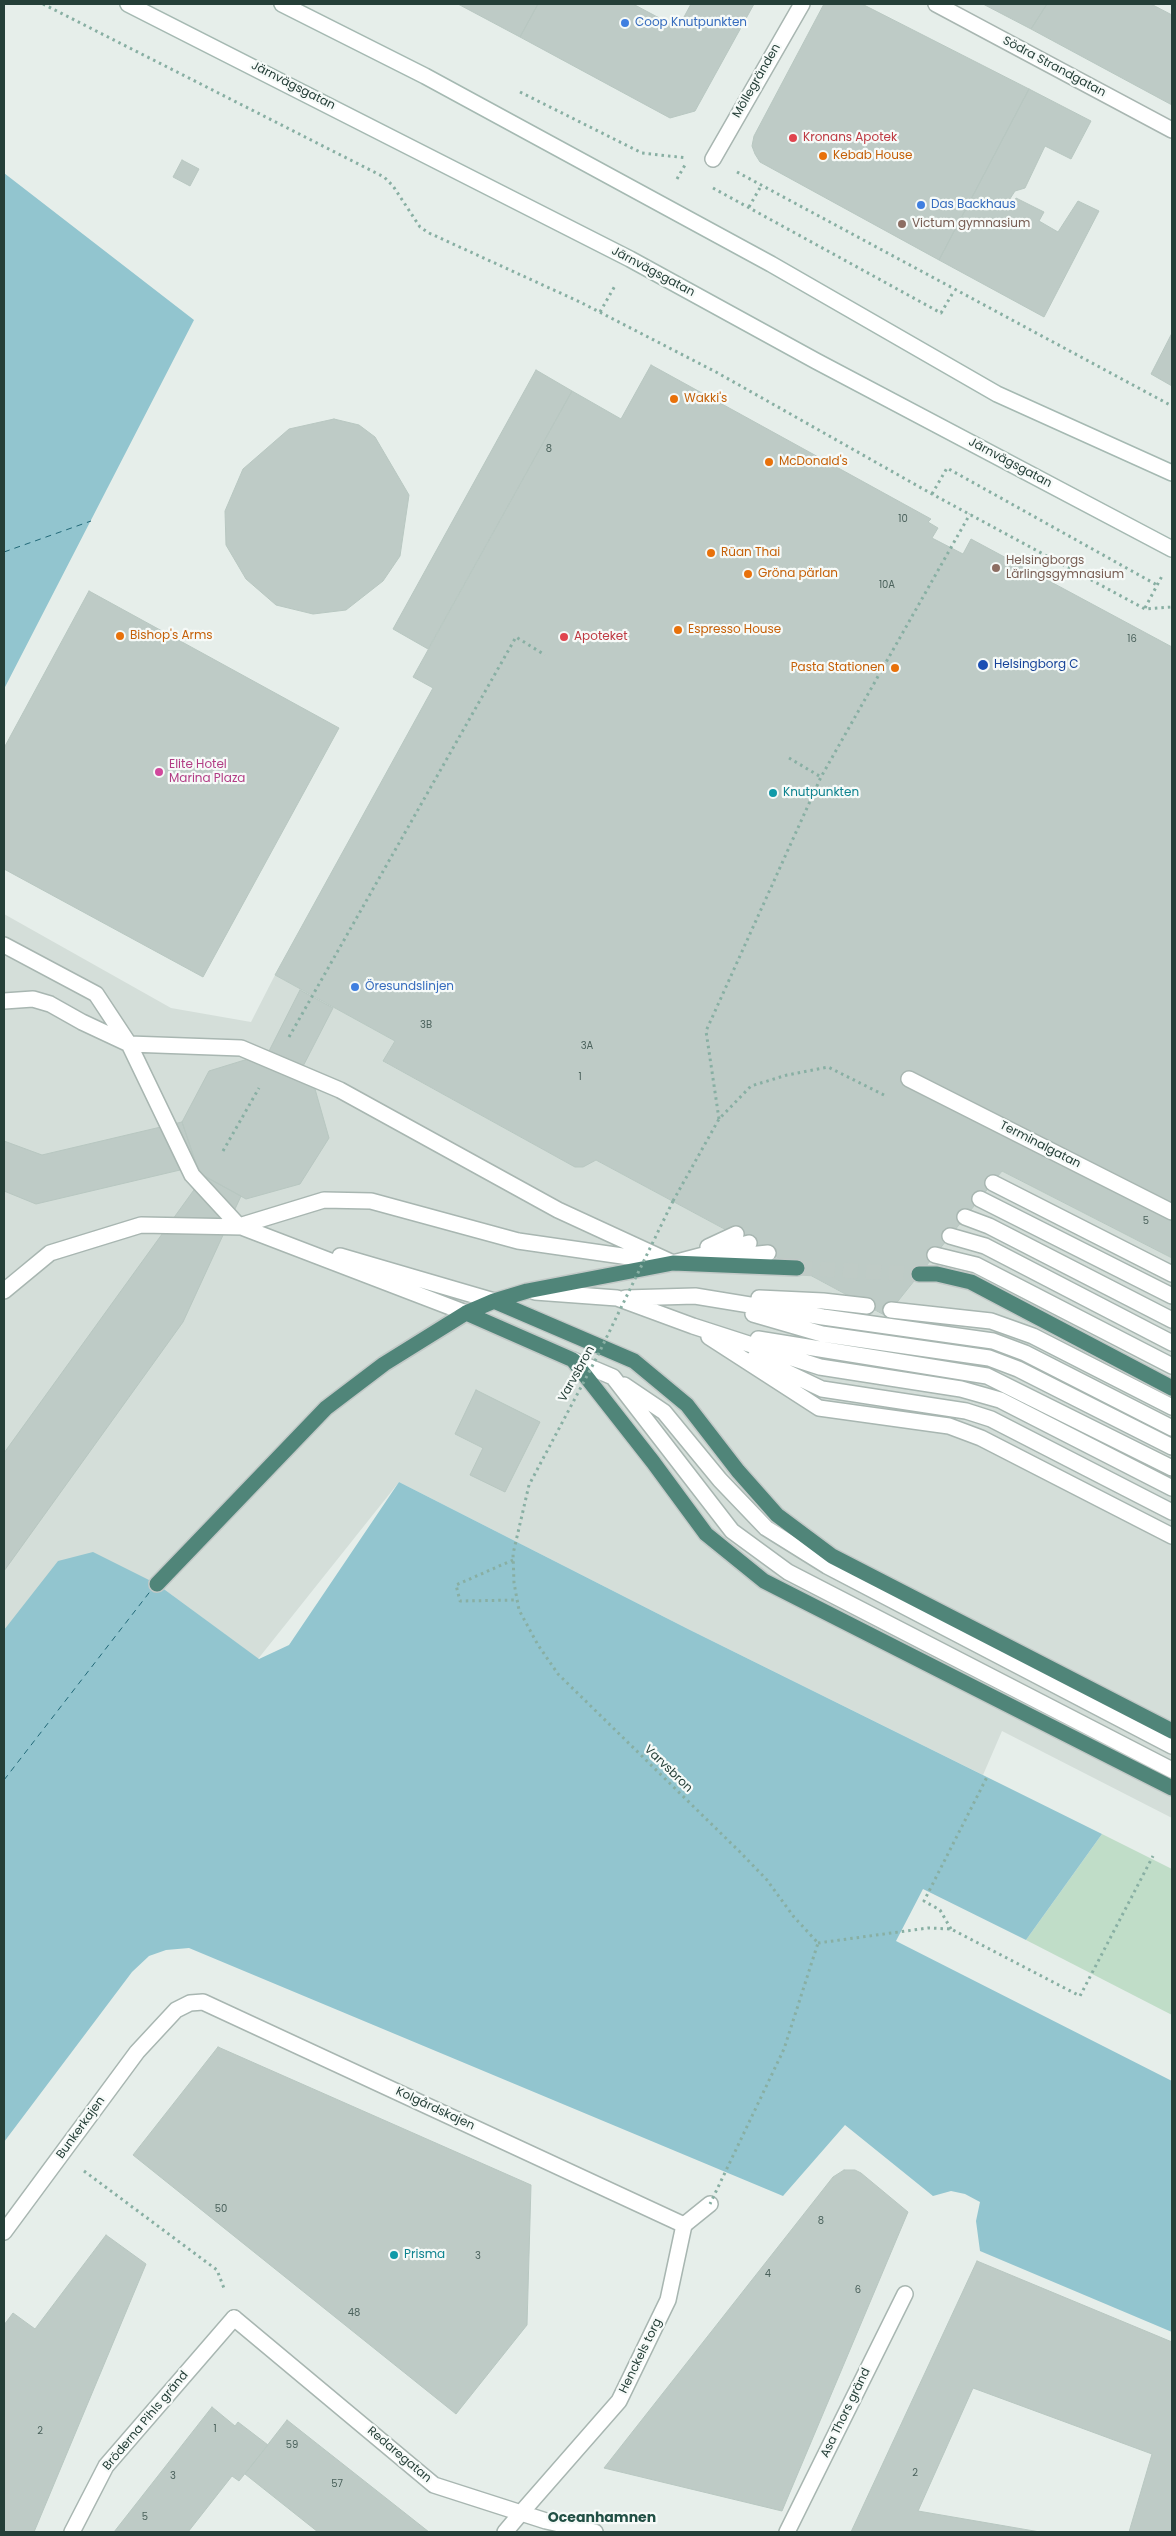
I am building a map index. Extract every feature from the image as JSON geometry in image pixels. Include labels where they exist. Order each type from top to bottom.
[{"type":"highway","points":[[157,1584],[326,1408],[384,1364],[466,1313],[494,1301],[528,1291],[673,1263],[797,1268]]},
{"type":"highway","points":[[919,1274],[938,1274],[971,1282],[1172,1388]]},
{"type":"highway","points":[[494,1301],[634,1361],[687,1405],[738,1470],[777,1515],[832,1556],[1172,1731]]},
{"type":"highway","points":[[466,1313],[573,1360],[653,1462],[706,1534],[764,1581],[1172,1788]]},
{"type":"street","name":"Järnvägsgatan","points":[[128,4],[630,259],[825,366],[1172,550]]},
{"type":"street","points":[[282,4],[425,76],[771,264],[998,394],[1172,473]]},
{"type":"street","name":"Möllegränden","points":[[713,159],[802,4]]},
{"type":"street","name":"Södra Strandgatan","points":[[936,4],[1172,130]]},
{"type":"street","points":[[4,945],[96,994],[129,1044],[192,1176],[239,1226],[466,1313]]},
{"type":"street","points":[[4,1001],[33,999],[50,1004],[82,1022],[129,1044],[241,1048],[340,1090],[558,1210],[673,1263],[749,1243]]},
{"type":"street","name":"Terminalgatan","points":[[909,1079],[1172,1212]]},
{"type":"street","points":[[993,1183],[1172,1274]]},
{"type":"street","points":[[980,1199],[1172,1296]]},
{"type":"street","points":[[239,1226],[324,1200],[371,1201],[518,1241],[673,1263],[768,1253]]},
{"type":"street","points":[[965,1217],[989,1226],[1172,1320]]},
{"type":"street","points":[[4,1291],[50,1253],[141,1225],[239,1226],[494,1301]]},
{"type":"street","points":[[673,1263],[736,1234]]},
{"type":"street","points":[[950,1236],[985,1246],[1172,1343]]},
{"type":"street","points":[[935,1255],[976,1265],[1172,1366]]},
{"type":"street","points":[[528,1291],[617,1298],[694,1296],[823,1301],[867,1306]]},
{"type":"street","points":[[694,1296],[823,1317],[993,1341],[1025,1353],[1172,1428]]},
{"type":"street","points":[[694,1296],[822,1334],[989,1358],[1018,1369],[1172,1447]]},
{"type":"street","points":[[617,1298],[692,1326],[820,1367],[961,1389],[1000,1400],[1172,1488]]},
{"type":"street","points":[[891,1310],[991,1321],[1033,1336],[1172,1407]]},
{"type":"street","points":[[692,1326],[821,1350],[986,1376],[1172,1468]]},
{"type":"street","points":[[692,1326],[822,1389],[966,1411],[990,1419],[1172,1512]]},
{"type":"street","points":[[692,1326],[819,1408],[949,1426],[981,1438],[1172,1536]]},
{"type":"street","points":[[573,1360],[613,1377],[664,1412],[720,1480],[766,1528],[827,1566],[1172,1746]]},
{"type":"street","points":[[613,1377],[732,1531],[788,1572],[1172,1770]]},
{"type":"street","name":"Kolgårdskajen","points":[[160,2026],[176,2010],[190,2003],[203,2002],[684,2225]]},
{"type":"street","name":"Bunkerkajen","points":[[4,2232],[137,2052],[160,2026]]},
{"type":"street","points":[[684,2225],[710,2204]]},
{"type":"street","name":"Henckels torg","points":[[505,2532],[619,2401],[668,2300],[684,2225]]},
{"type":"street","name":"Asa Thors gränd","points":[[787,2532],[905,2294]]},
{"type":"street","name":"Redaregatan","points":[[234,2318],[434,2485],[521,2513],[595,2532]]},
{"type":"street","name":"Bröderna Pihls gränd","points":[[72,2532],[106,2466],[234,2318]]},
{"type":"path","points":[[43,4],[384,177],[393,186],[420,227],[429,233],[580,302],[716,372],[932,494],[1145,608],[1172,607]]},
{"type":"path","points":[[511,87],[642,153],[713,159],[954,291],[1172,406]]},
{"type":"path","points":[[682,171],[690,175]]},
{"type":"path","points":[[707,184],[942,313],[954,291]]},
{"type":"path","points":[[749,207],[762,186]]},
{"type":"path","points":[[932,494],[946,468],[1157,585]]},
{"type":"path","points":[[719,1119],[706,1030],[821,777],[970,514]]},
{"type":"path","points":[[1145,608],[1165,570]]},
{"type":"path","points":[[286,1042],[516,637],[545,655]]},
{"type":"path","points":[[789,758],[821,777]]},
{"type":"path","name":"Varvsbron","points":[[818,1943],[794,1917],[767,1880],[740,1852],[558,1674],[538,1645],[519,1610],[513,1560],[519,1522],[529,1485],[597,1357],[673,1201],[719,1119],[751,1086],[786,1074],[828,1067],[890,1098]]},
{"type":"path","points":[[223,1152],[263,1081]]},
{"type":"path","points":[[608,1331],[617,1333]]},
{"type":"path","points":[[513,1560],[456,1585],[460,1601],[517,1600]]},
{"type":"path","points":[[951,1929],[940,1910],[924,1900],[987,1777]]},
{"type":"path","points":[[710,2204],[784,2049],[818,1943],[928,1928],[951,1929],[1080,1996],[1153,1856]]},
{"type":"path","points":[[62,2154],[218,2270],[234,2318]]},
{"type":"shaded area","points":[[4,914],[171,1008],[251,1022],[275,975],[395,1041],[384,1062],[570,1164],[596,1160],[885,1316],[1002,1171],[1172,1258],[1172,1818],[1002,1731],[983,1775],[688,1629],[399,1482],[258,1659],[157,1584],[4,1630]]},
{"type":"green space","points":[[1102,1834],[1172,1869],[1172,2015],[1026,1940]]},
{"type":"water","points":[[4,173],[194,320],[4,689]]},
{"type":"water","points":[[399,1482],[688,1629],[1102,1834],[1026,1940],[923,1889],[896,1941],[1172,2081],[1172,2332],[980,2251],[976,2221],[980,2202],[965,2194],[951,2191],[933,2196],[845,2125],[783,2196],[189,1948],[166,1950],[149,1956],[132,1972],[4,2142],[4,1630],[58,1561],[93,1552],[157,1584],[259,1659],[289,1645]]},
{"type":"building","points":[[458,4],[538,4],[520,37]]},
{"type":"building","points":[[538,4],[633,4],[678,28],[691,4],[754,4],[695,111],[670,118],[520,37]]},
{"type":"building","points":[[824,4],[862,4],[1029,89],[939,260],[760,162],[755,154],[752,146],[754,136]]},
{"type":"building","points":[[983,4],[1047,4],[1031,29]]},
{"type":"building","points":[[1047,4],[1151,4],[1172,15],[1172,105],[1031,29]]},
{"type":"building","points":[[1029,89],[1091,121],[1071,159],[1045,146],[1025,188],[1015,191],[1006,205],[1011,207],[1016,198],[1044,212],[1039,221],[1058,232],[1078,201],[1099,211],[1044,317],[939,260]]},
{"type":"building","points":[[182,160],[199,169],[190,186],[173,177]]},
{"type":"building","points":[[1172,333],[1172,386],[1151,374]]},
{"type":"building","name":"Knutpunkten","points":[[651,365],[931,519],[928,522],[938,528],[932,538],[963,554],[971,539],[1172,647],[1172,1258],[1002,1171],[886,1316],[596,1160],[583,1167],[575,1167],[383,1061],[395,1041],[275,975],[433,688],[413,677],[572,391],[621,419]]},
{"type":"building","points":[[536,370],[572,391],[428,649],[393,629]]},
{"type":"building","points":[[334,419],[359,425],[375,437],[409,495],[400,556],[383,581],[346,610],[313,614],[276,605],[246,579],[226,545],[225,511],[243,469],[289,429]]},
{"type":"building","name":"Elite Hotel Marina Plaza","points":[[89,591],[339,728],[203,977],[4,869],[4,748]]},
{"type":"building","points":[[300,990],[333,1008],[298,1076],[266,1057]]},
{"type":"building","points":[[261,1055],[313,1082],[329,1138],[300,1184],[246,1199],[199,1173],[182,1122],[209,1071]]},
{"type":"building","points":[[182,1122],[197,1166],[36,1204],[4,1191],[4,1141],[42,1155]]},
{"type":"building","points":[[204,1176],[241,1196],[183,1322],[4,1571],[4,1453]]},
{"type":"building","points":[[476,1390],[540,1422],[505,1492],[470,1475],[483,1448],[455,1434]]},
{"type":"building","name":"Prisma","points":[[218,2047],[531,2185],[527,2325],[456,2414],[133,2155]]},
{"type":"building","points":[[844,2170],[855,2170],[861,2173],[908,2212],[782,2511],[604,2468],[833,2177]]},
{"type":"building","points":[[106,2235],[146,2264],[34,2532],[4,2532],[4,2325],[13,2313],[35,2329]]},
{"type":"building","points":[[977,2261],[1172,2342],[1172,2532],[1129,2532],[1152,2454],[973,2388],[918,2511],[1040,2532],[851,2532]]},
{"type":"building","points":[[212,2407],[235,2426],[238,2422],[268,2445],[239,2481],[232,2476],[188,2532],[114,2532]]},
{"type":"building","points":[[287,2420],[429,2532],[318,2532],[245,2474]]},
{"type":"ferry route","points":[[4,552],[91,521]]},
{"type":"ferry route","points":[[4,1780],[152,1589]]},
{"type":"tunnel","points":[[797,1268],[919,1274]]},
{"type":"place","name":"Coop Knutpunkten","points":[[625,23]]},
{"type":"place","name":"Kronans Apotek","points":[[793,138]]},
{"type":"place","name":"Kebab House","points":[[823,156]]},
{"type":"place","name":"Das Backhaus","points":[[921,205]]},
{"type":"place","name":"Victum gymnasium","points":[[902,224]]},
{"type":"place","name":"Wakki's","points":[[674,399]]},
{"type":"place","name":"McDonald's","points":[[769,462]]},
{"type":"place","name":"Rüan Thai","points":[[711,553]]},
{"type":"place","name":"Helsingborgs Lärlingsgymnasium","points":[[996,568]]},
{"type":"place","name":"Gröna pärlan","points":[[748,574]]},
{"type":"place","name":"Espresso House","points":[[678,630]]},
{"type":"place","name":"Bishop's Arms","points":[[120,636]]},
{"type":"place","name":"Apoteket","points":[[564,637]]},
{"type":"place","name":"Helsingborg C","points":[[983,665]]},
{"type":"place","name":"Pasta Stationen","points":[[895,668]]},
{"type":"place","name":"Elite Hotel Marina Plaza","points":[[159,772]]},
{"type":"place","name":"Knutpunkten","points":[[773,793]]},
{"type":"place","name":"Öresundslinjen","points":[[355,987]]},
{"type":"place","name":"Prisma","points":[[394,2255]]},
{"type":"district","name":"Oceanhamnen","points":[[602,2518]]}]
